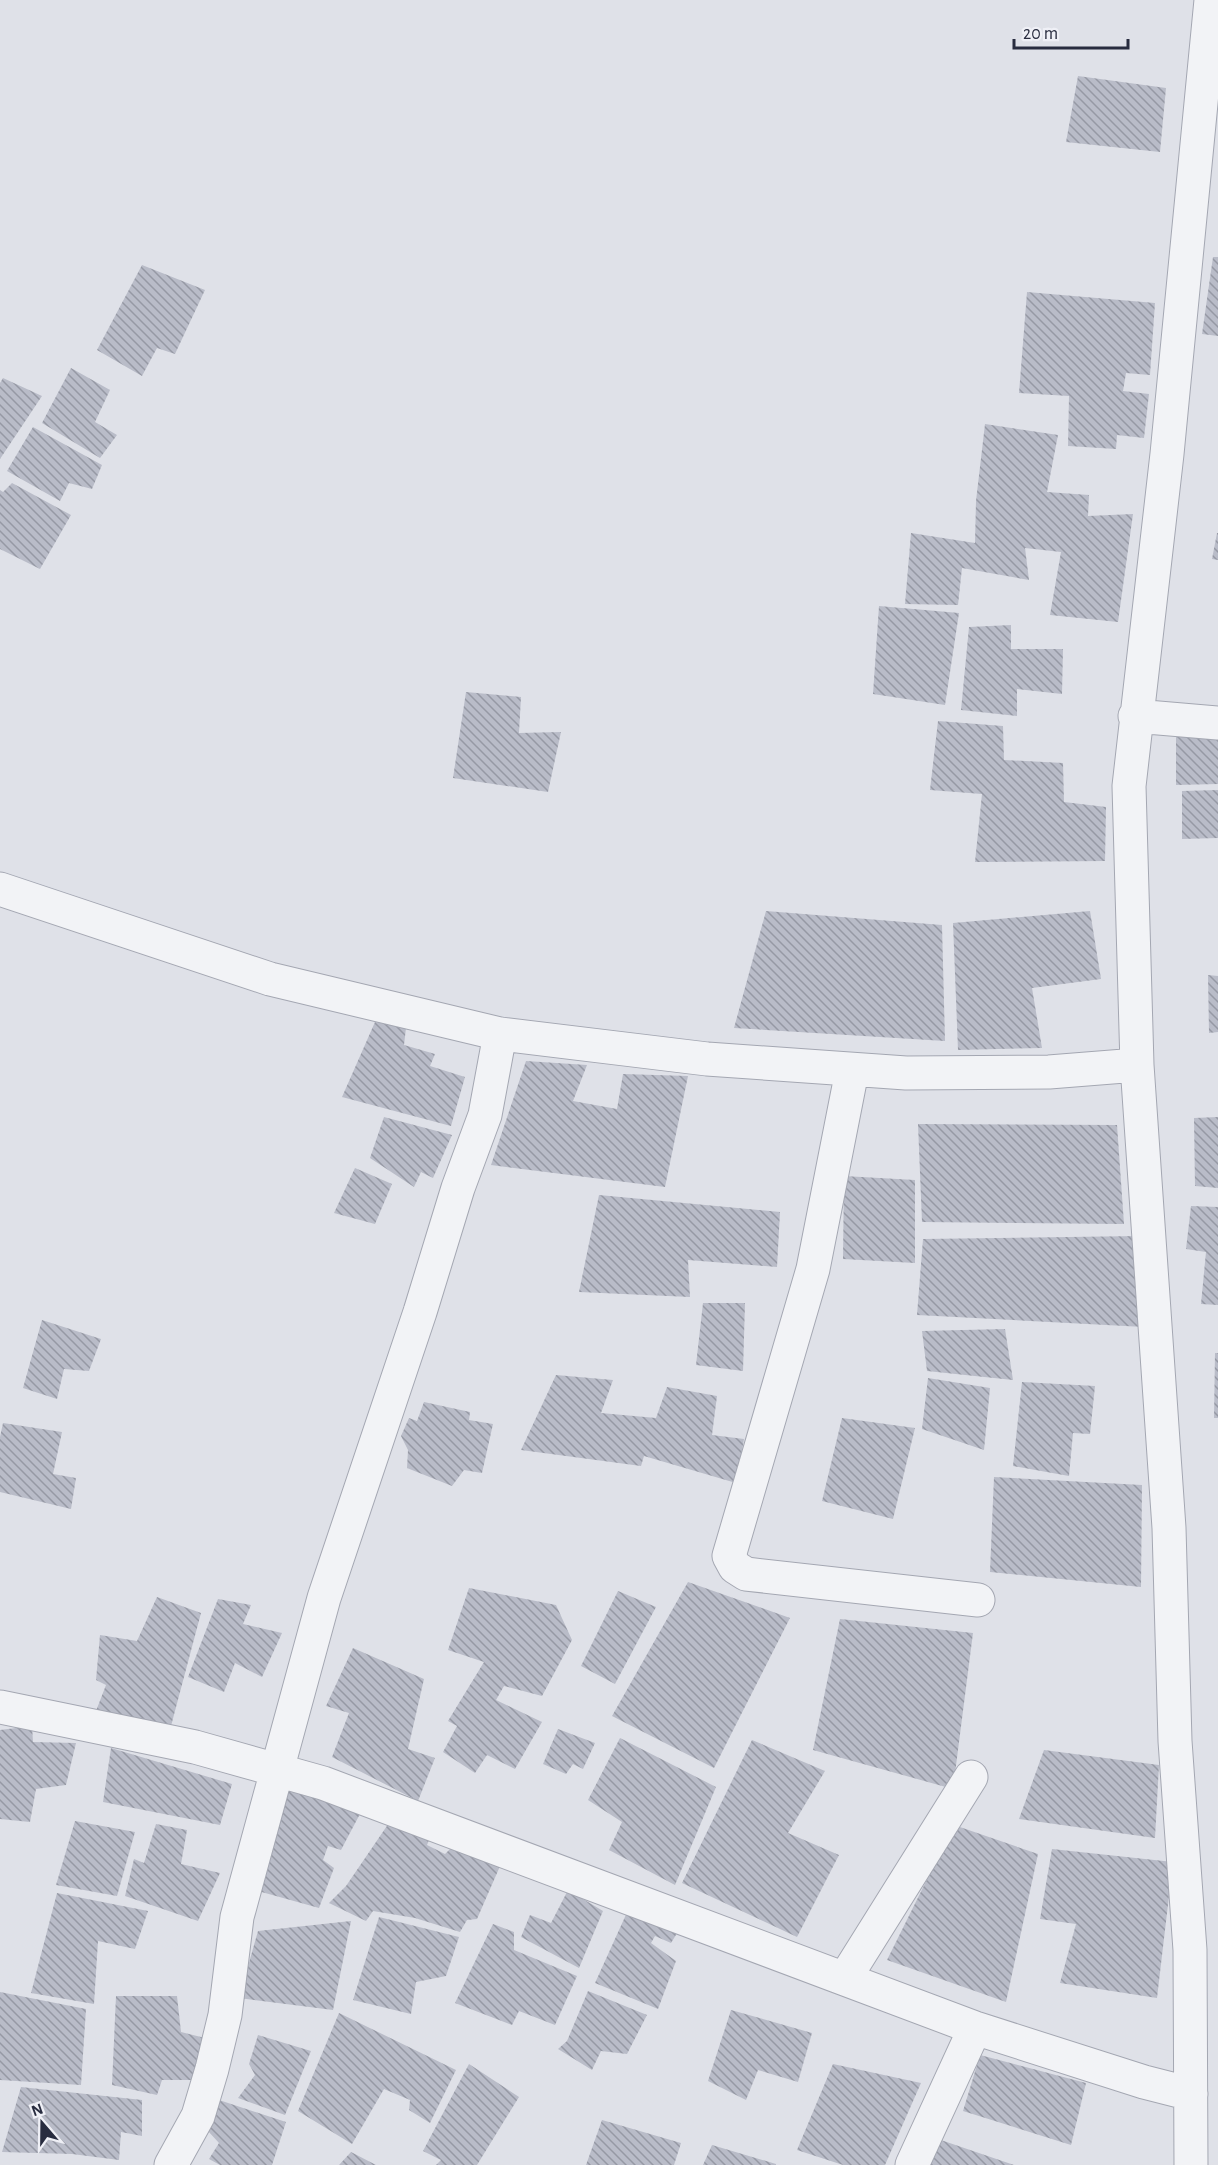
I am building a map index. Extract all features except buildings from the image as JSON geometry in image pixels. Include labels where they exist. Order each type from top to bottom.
[{"type":"street","points":[[1191,2165],[1190,1950],[1175,1741],[1169,1528],[1137,1065],[1129,786],[1135,716],[1167,454],[1211,0]]},
{"type":"street","points":[[1135,716],[1218,723]]},
{"type":"street","points":[[0,889],[270,979],[500,1034],[707,1059],[852,1071],[1049,1072],[1137,1065]]},
{"type":"street","points":[[171,2165],[198,2116],[212,2069],[225,2014],[237,1917],[324,1598],[420,1312],[458,1188],[485,1115],[500,1034]]},
{"type":"street","points":[[852,1071],[813,1269],[729,1556],[735,1567],[746,1574],[978,1600]]},
{"type":"street","points":[[0,1707],[195,1747],[323,1782],[975,2028],[1144,2082],[1191,2094]]},
{"type":"street","points":[[845,1978],[970,1777]]},
{"type":"street","points":[[912,2165],[975,2028]]}]
